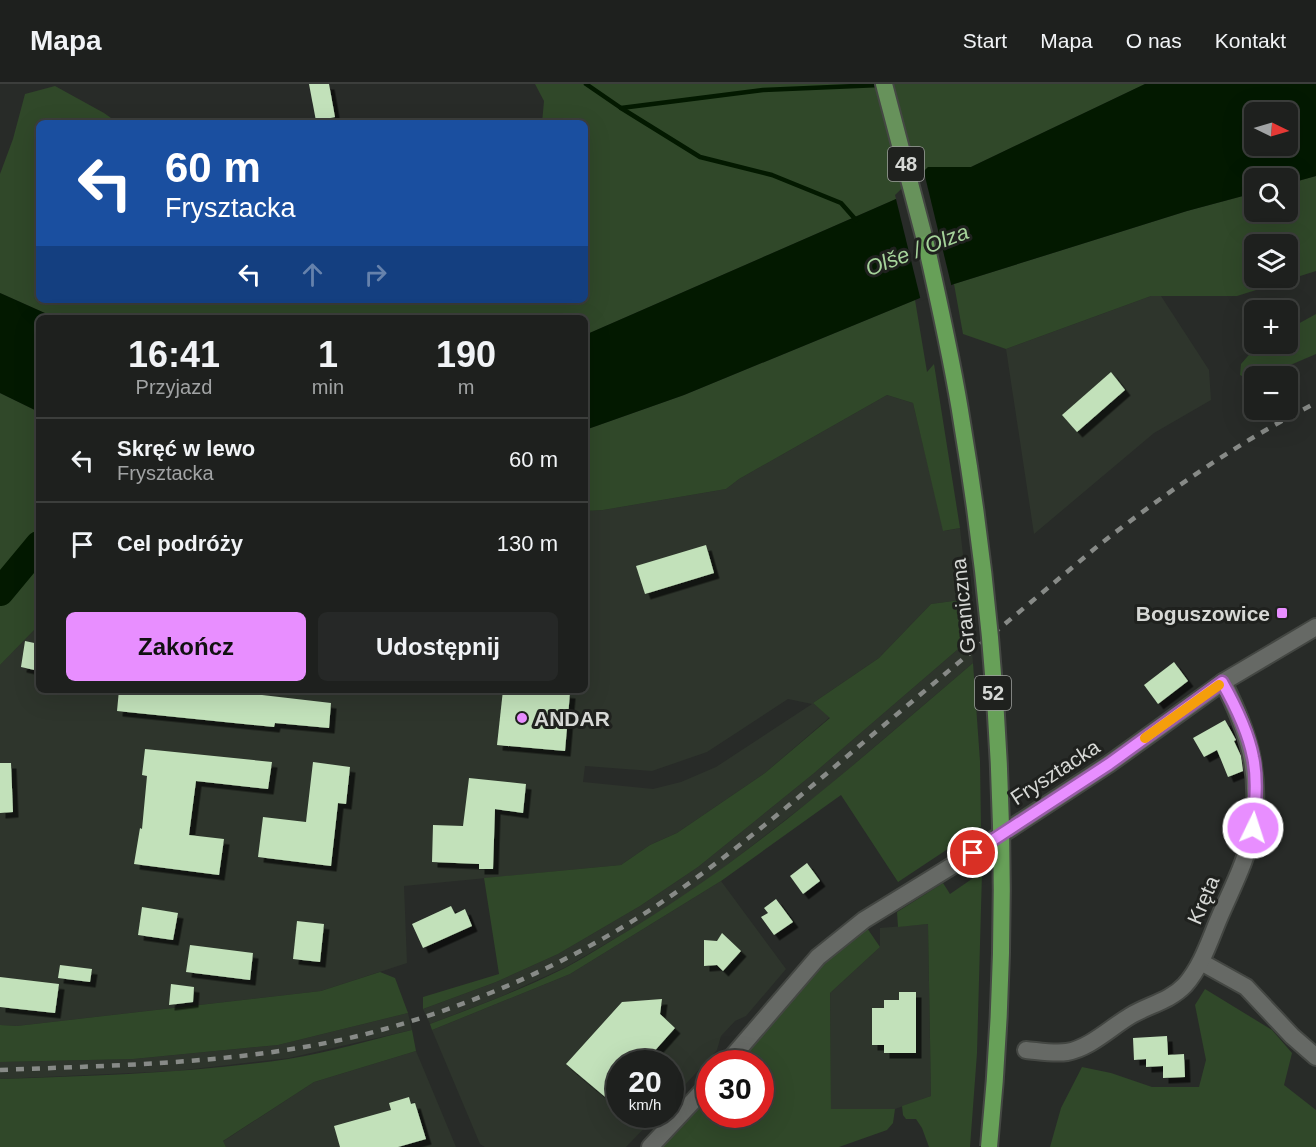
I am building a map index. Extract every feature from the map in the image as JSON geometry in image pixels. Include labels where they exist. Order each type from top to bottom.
[{"type":"highway","name":"Graniczna","points":[[926,244],[963,424],[982,562],[995,709],[999,796],[1000,915],[995,1065],[989,1147]]},
{"type":"main road","name":"48","points":[[884,84],[926,244]]},
{"type":"street","name":"Frysztacka","points":[[738,1050],[818,957],[864,920],[973,853],[1109,764],[1222,682],[1316,627]]},
{"type":"street","name":"Kręta","points":[[1026,1050],[1066,1052],[1082,1047],[1131,1015],[1173,995],[1186,985],[1201,962],[1242,865],[1253,828],[1256,792],[1253,757],[1242,723],[1222,682]]},
{"type":"street","points":[[1201,962],[1246,987],[1292,1036],[1316,1057]]},
{"type":"street","points":[[650,1147],[696,1098]]},
{"type":"shaded area","points":[[535,84],[1145,84],[971,167],[928,167],[896,199],[588,334],[588,315],[49,315],[0,293],[0,174],[13,139],[25,94],[55,86],[114,120],[36,120],[36,303],[588,303],[588,120],[542,120],[544,101]]},
{"type":"shaded area","points":[[1316,176],[1316,271],[1298,277],[1298,234],[1244,234],[1244,288],[1262,288],[1237,296],[1151,296],[1006,349],[963,334],[954,284],[1187,211],[1244,196],[1244,222],[1298,222],[1298,181]]},
{"type":"shaded area","points":[[1151,296],[1161,296],[1209,370],[1211,400],[1154,433],[1034,534],[1006,349]]},
{"type":"shaded area","points":[[915,300],[927,372],[934,364],[960,528],[943,531],[913,403],[887,395],[739,479],[726,489],[588,511],[588,429],[684,395]]},
{"type":"shaded area","points":[[1316,314],[1316,354],[1288,366],[1244,366],[1244,377],[1240,375],[1241,364],[1250,354],[1298,354],[1298,324]]},
{"type":"shaded area","points":[[0,393],[36,411],[36,628],[0,665]]},
{"type":"shaded area","points":[[887,395],[913,403],[944,531],[960,528],[968,599],[931,604],[879,658],[813,703],[830,717],[765,773],[677,833],[650,845],[621,865],[404,886],[407,963],[321,991],[17,1026],[0,1025],[0,665],[36,628],[36,693],[588,693],[588,511],[726,489],[739,479]],"holes":[[[788,699],[812,704],[716,767],[681,782],[653,789],[583,782],[585,766],[652,771],[707,752]]]},
{"type":"shaded area","points":[[968,599],[971,638],[813,774],[698,867],[640,906],[558,954],[496,982],[423,1009],[423,997],[499,974],[484,878],[621,865],[650,845],[677,833],[765,773],[830,718],[813,703],[879,658],[931,604]]},
{"type":"shaded area","points":[[971,638],[973,663],[824,790],[708,880],[650,918],[566,967],[500,997],[430,1024],[423,1009],[496,982],[558,954],[640,906],[698,867],[813,774]]},
{"type":"shaded area","points":[[973,663],[980,761],[981,827],[898,882],[841,795],[721,881],[570,974],[432,1030],[430,1024],[515,991],[565,968],[711,877],[844,773]]},
{"type":"shaded area","points":[[982,872],[977,1053],[970,1147],[929,1147],[922,1128],[916,1119],[906,1119],[902,1106],[931,1096],[928,924],[898,927],[897,912],[943,883],[950,894]]},
{"type":"shaded area","points":[[721,881],[786,969],[746,1016],[735,1021],[721,1036],[717,1050],[696,1050],[696,1073],[684,1086],[684,1050],[606,1050],[606,1128],[644,1128],[626,1147],[485,1147],[480,1144],[432,1030],[570,974]]},
{"type":"shaded area","points":[[928,924],[931,1096],[895,1109],[831,1110],[830,993],[880,947],[880,928]]},
{"type":"shaded area","points":[[867,928],[880,947],[830,993],[831,1109],[895,1109],[893,1123],[887,1130],[839,1147],[658,1147],[675,1128],[684,1128],[684,1118],[696,1105],[696,1128],[774,1128],[774,1050],[747,1050],[832,956]]},
{"type":"shaded area","points":[[380,972],[395,978],[408,1013],[278,1045],[133,1059],[0,1062],[0,1025],[17,1026],[321,991]]},
{"type":"shaded area","points":[[1205,989],[1272,1030],[1292,1053],[1284,1085],[1316,1110],[1316,1147],[1050,1147],[1061,1108],[1082,1067],[1111,1073],[1152,1087],[1199,1087],[1206,1060],[1195,1005]]},
{"type":"shaded area","points":[[408,1013],[412,1030],[289,1058],[176,1071],[0,1079],[0,1062],[133,1059],[278,1045]]},
{"type":"shaded area","points":[[412,1030],[416,1051],[314,1082],[223,1141],[226,1147],[0,1147],[0,1079],[144,1073],[252,1064],[319,1053]]},
{"type":"shaded area","points":[[416,1051],[456,1147],[226,1147],[222,1142],[314,1082]]},
{"type":"water","name":"Olše / Olza","points":[[1145,84],[1316,84],[1316,176],[1298,181],[1298,168],[1244,168],[1244,196],[1187,211],[954,284],[684,395],[588,429],[588,334],[896,199],[928,167],[971,167]]},
{"type":"water","points":[[0,293],[49,315],[36,315],[36,411],[0,393]]},
{"type":"pier","points":[[923,168],[952,288],[921,301],[895,195]]},
{"type":"building","points":[[309,84],[329,84],[335,117],[316,120]]},
{"type":"building","points":[[1111,372],[1125,390],[1077,432],[1062,415]]},
{"type":"building","points":[[706,545],[714,573],[645,594],[636,566]]},
{"type":"building","points":[[25,641],[36,643],[36,670],[21,667]]},
{"type":"building","points":[[1174,662],[1188,681],[1158,704],[1144,685]]},
{"type":"building","points":[[119,693],[244,693],[331,703],[329,728],[275,723],[274,727],[117,711]]},
{"type":"building","name":"ANDAR","points":[[503,693],[570,693],[565,751],[497,745]]},
{"type":"building","points":[[1225,720],[1236,740],[1234,741],[1241,756],[1243,771],[1228,777],[1217,750],[1204,757],[1193,738]]},
{"type":"building","points":[[145,749],[272,762],[268,789],[196,781],[189,835],[224,839],[219,875],[134,864],[140,828],[142,829],[147,776],[142,775]]},
{"type":"building","points":[[313,762],[350,767],[346,804],[338,803],[331,866],[258,857],[263,817],[306,822]]},
{"type":"building","points":[[0,763],[11,763],[13,812],[0,813]]},
{"type":"building","points":[[469,778],[526,784],[523,813],[495,809],[493,869],[479,869],[479,864],[432,862],[433,825],[463,826]]},
{"type":"building","points":[[807,863],[820,881],[803,894],[790,876]]},
{"type":"building","points":[[776,899],[793,922],[774,935],[761,917],[768,913],[764,908]]},
{"type":"building","points":[[451,906],[455,914],[465,909],[472,926],[423,948],[412,924]]},
{"type":"building","points":[[142,907],[178,913],[173,940],[138,935]]},
{"type":"building","points":[[297,921],[324,924],[320,962],[293,959]]},
{"type":"building","points":[[722,933],[741,951],[723,971],[717,965],[704,966],[704,940],[717,941]]},
{"type":"building","points":[[190,945],[253,953],[250,980],[186,972]]},
{"type":"building","points":[[60,965],[92,969],[90,982],[58,978]]},
{"type":"building","points":[[0,977],[59,984],[55,1013],[0,1007]]},
{"type":"building","points":[[171,984],[194,987],[193,1002],[169,1005]]},
{"type":"building","points":[[899,992],[916,992],[916,1053],[884,1053],[884,1045],[872,1045],[872,1008],[884,1008],[884,1000],[899,1000]]},
{"type":"building","points":[[662,999],[660,1014],[675,1028],[655,1050],[606,1050],[606,1098],[566,1064],[622,1002]]},
{"type":"building","points":[[1167,1036],[1168,1055],[1184,1054],[1185,1077],[1163,1078],[1163,1066],[1146,1067],[1146,1059],[1134,1060],[1133,1038]]},
{"type":"building","points":[[409,1097],[411,1104],[415,1103],[426,1139],[398,1147],[340,1147],[334,1126],[391,1110],[389,1103]]},
{"type":"waterway","points":[[586,84],[621,108],[763,90],[880,85]]},
{"type":"waterway","points":[[621,108],[700,157],[772,175],[841,203],[856,220]]},
{"type":"waterway","points":[[0,592],[36,549]]},
{"type":"railway","points":[[0,1070],[180,1062],[314,1045],[358,1036],[435,1013],[473,1000],[548,968],[619,929],[710,868],[1125,525],[1231,451],[1316,403]]},
{"type":"slow traffic","points":[[1145,738],[1219,685]]},
{"type":"place","name":"Boguszowice","points":[[1282,613]]},
{"type":"place","name":"ANDAR","points":[[522,718]]},
{"type":"route","points":[[973,853],[1109,764],[1222,682],[1242,723],[1253,757],[1256,792],[1253,828]]}]
